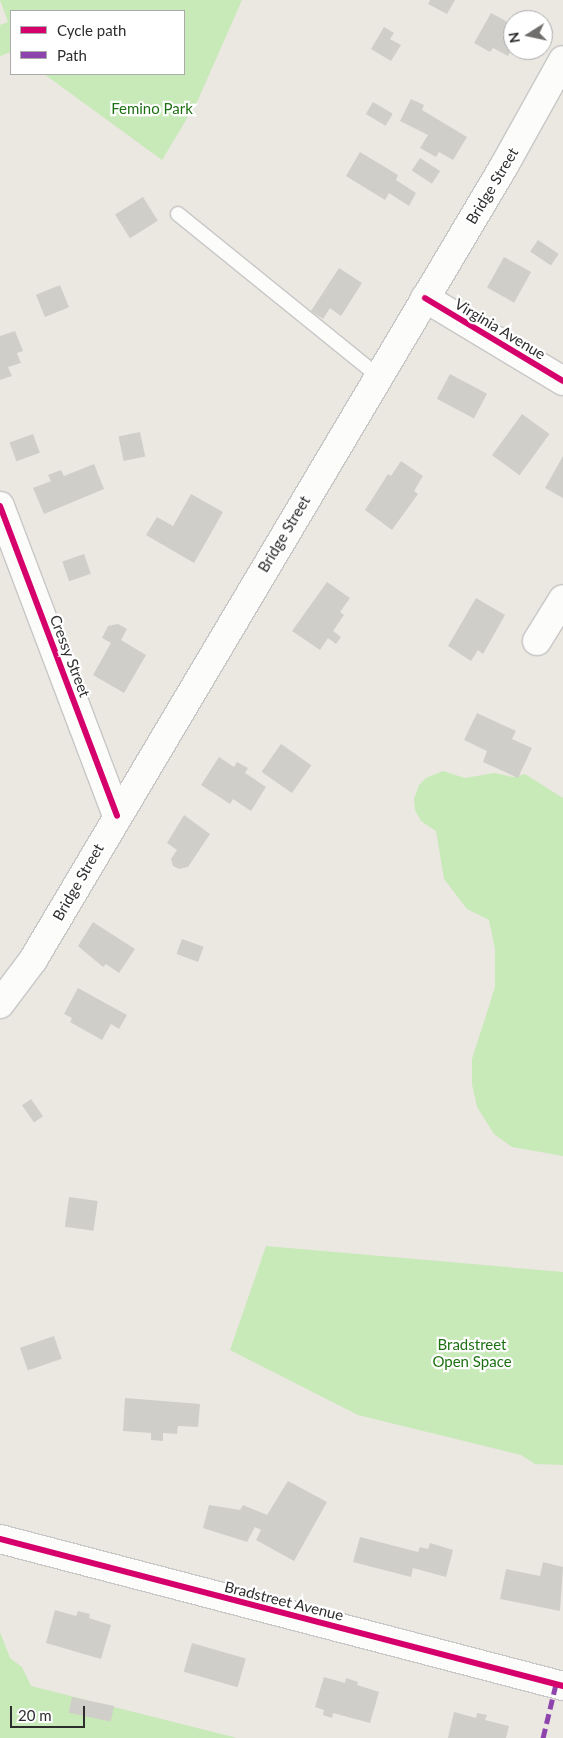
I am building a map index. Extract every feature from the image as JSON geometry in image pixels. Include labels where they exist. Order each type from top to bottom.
[{"type":"street","name":"Bridge Street","points":[[0,1004],[33,960],[425,298],[563,60]]},
{"type":"street","name":"Virginia Avenue","points":[[425,298],[563,381]]},
{"type":"street","name":"Cressy Street","points":[[0,506],[117,816]]},
{"type":"street","points":[[537,641],[563,599]]},
{"type":"street","name":"Bradstreet Avenue","points":[[0,1538],[563,1686]]},
{"type":"lane","points":[[178,214],[378,376]]},
{"type":"green space","name":"Femino Park","points":[[0,0],[242,0],[198,100],[162,160],[45,75],[185,75],[185,10],[10,10],[10,52],[0,56],[0,25],[8,22]]},
{"type":"green space","points":[[443,771],[465,778],[494,773],[513,777],[525,774],[563,798],[563,1156],[512,1147],[494,1134],[477,1107],[472,1084],[472,1059],[495,987],[495,949],[489,920],[467,909],[444,879],[436,831],[421,821],[415,810],[414,799],[419,785],[426,778]]},
{"type":"green space","name":"Bradstreet Open Space","points":[[266,1246],[563,1272],[563,1465],[535,1464],[521,1455],[358,1415],[230,1350]]},
{"type":"green space","points":[[0,1632],[10,1658],[22,1667],[31,1686],[237,1738],[0,1738]]},
{"type":"building","points":[[430,0],[455,0],[447,14],[428,4]]},
{"type":"building","points":[[491,13],[503,20],[503,53],[493,48],[490,52],[474,43]]},
{"type":"building","points":[[384,27],[394,33],[390,39],[401,45],[391,61],[371,49]]},
{"type":"building","points":[[411,99],[424,105],[422,110],[467,137],[453,160],[439,152],[436,157],[420,148],[428,135],[400,121]]},
{"type":"building","points":[[373,102],[393,114],[386,126],[366,114]]},
{"type":"building","points":[[360,152],[398,175],[396,180],[416,193],[409,206],[389,193],[385,200],[346,176]]},
{"type":"building","points":[[420,158],[440,171],[432,184],[412,171]]},
{"type":"building","points":[[143,197],[158,221],[130,238],[115,214]]},
{"type":"building","points":[[538,240],[559,254],[551,266],[530,252]]},
{"type":"building","points":[[504,257],[531,272],[514,303],[487,288]]},
{"type":"building","points":[[339,268],[362,283],[341,316],[330,308],[323,319],[311,311]]},
{"type":"building","points":[[60,285],[69,307],[45,317],[36,295]]},
{"type":"building","points":[[15,331],[23,351],[17,353],[21,363],[8,367],[12,376],[0,380],[0,336]]},
{"type":"building","points":[[450,374],[487,394],[474,418],[437,399]]},
{"type":"building","points":[[522,414],[550,434],[520,475],[492,455]]},
{"type":"building","points":[[140,432],[145,456],[124,461],[118,437]]},
{"type":"building","points":[[33,434],[40,453],[16,461],[10,443]]},
{"type":"building","points":[[563,456],[563,498],[545,488]]},
{"type":"building","points":[[401,461],[423,476],[414,491],[418,494],[392,530],[365,510],[388,474],[391,476]]},
{"type":"building","points":[[94,464],[104,489],[44,514],[33,488],[51,481],[48,475],[61,470],[64,476]]},
{"type":"building","points":[[191,494],[223,512],[194,563],[146,535],[157,517],[173,526]]},
{"type":"building","points":[[84,554],[91,574],[69,581],[62,561]]},
{"type":"building","points":[[327,582],[350,598],[340,612],[344,615],[333,631],[341,637],[336,644],[328,638],[320,650],[292,631]]},
{"type":"building","points":[[476,598],[505,615],[483,654],[478,650],[471,661],[448,646]]},
{"type":"building","points":[[118,624],[127,629],[121,640],[146,655],[124,693],[93,675],[111,643],[102,638],[108,626]]},
{"type":"building","points":[[477,713],[516,731],[512,739],[532,748],[518,778],[483,762],[487,751],[464,740]]},
{"type":"building","points":[[281,744],[311,765],[292,793],[261,772]]},
{"type":"building","points":[[219,757],[234,767],[237,762],[248,768],[245,773],[266,787],[251,811],[233,799],[230,804],[201,785]]},
{"type":"building","points":[[184,815],[210,834],[188,867],[179,869],[173,866],[171,859],[177,850],[167,843]]},
{"type":"building","points":[[93,922],[135,949],[119,973],[106,964],[103,967],[78,946]]},
{"type":"building","points":[[182,939],[204,947],[198,962],[177,954]]},
{"type":"building","points":[[78,988],[127,1015],[119,1029],[111,1024],[102,1040],[70,1022],[72,1018],[64,1014]]},
{"type":"building","points":[[31,1099],[43,1116],[34,1123],[22,1105]]},
{"type":"building","points":[[69,1197],[98,1201],[94,1231],[65,1227]]},
{"type":"building","points":[[54,1336],[62,1359],[28,1370],[20,1348]]},
{"type":"building","points":[[125,1398],[200,1404],[198,1427],[178,1426],[177,1434],[163,1433],[163,1441],[151,1440],[151,1433],[123,1431]]},
{"type":"building","points":[[288,1481],[327,1502],[294,1561],[256,1540],[261,1530],[255,1527],[247,1542],[203,1528],[209,1505],[240,1510],[243,1505],[267,1515]]},
{"type":"building","points":[[360,1537],[418,1552],[420,1547],[428,1549],[430,1543],[453,1550],[446,1577],[413,1568],[411,1577],[353,1562]]},
{"type":"building","points":[[543,1562],[563,1567],[560,1611],[500,1599],[506,1569],[540,1576]]},
{"type":"building","points":[[55,1610],[76,1616],[78,1611],[90,1614],[89,1618],[111,1625],[101,1659],[46,1643]]},
{"type":"building","points":[[192,1643],[246,1658],[238,1687],[184,1672]]},
{"type":"building","points":[[324,1677],[345,1683],[346,1678],[358,1682],[357,1685],[379,1692],[370,1723],[333,1713],[332,1718],[323,1715],[324,1710],[315,1707]]},
{"type":"building","points":[[72,1697],[114,1706],[111,1722],[69,1713]]},
{"type":"building","points":[[454,1712],[476,1718],[477,1713],[487,1715],[485,1720],[509,1726],[506,1738],[448,1738]]},
{"type":"marked path","points":[[543,1738],[556,1684]]},
{"type":"cycle path","points":[[425,298],[563,381]]},
{"type":"cycle path","points":[[0,506],[117,816]]},
{"type":"cycle path","points":[[0,1539],[563,1686]]}]
